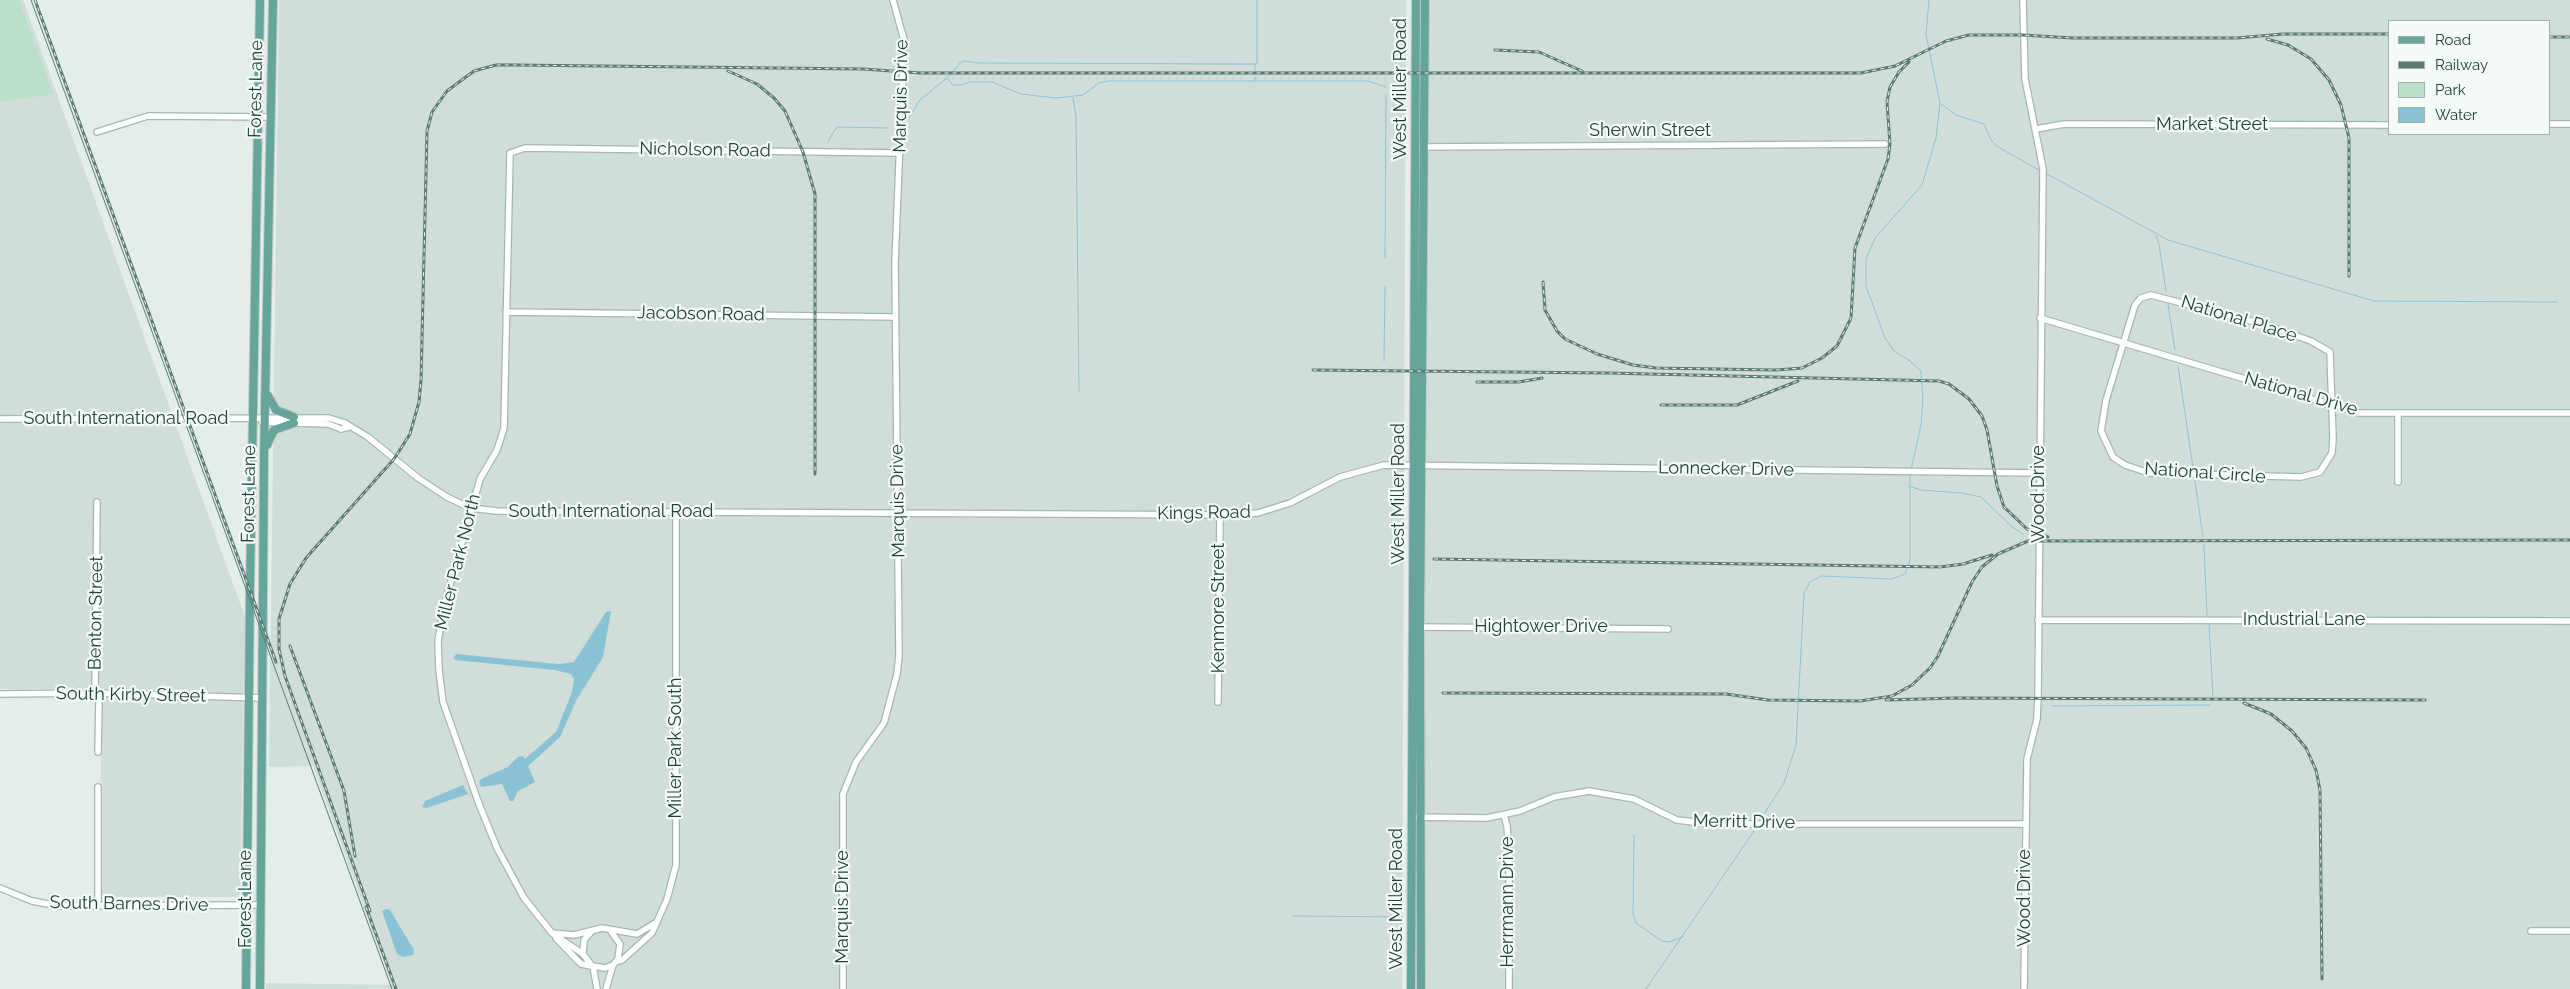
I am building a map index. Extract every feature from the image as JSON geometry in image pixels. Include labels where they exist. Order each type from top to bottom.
[{"type":"main road","name":"Forest Lane","points":[[246,989],[252,419],[260,0]]},
{"type":"main road","name":"Forest Lane","points":[[260,989],[264,457],[273,0]]},
{"type":"main road","name":"West Miller Road","points":[[1411,989],[1416,817],[1417,626],[1414,464],[1416,0]]},
{"type":"main road","name":"West Miller Road","points":[[1417,626],[1422,464],[1424,0]]},
{"type":"main road","points":[[256,187],[269,187]]},
{"type":"main road","points":[[254,315],[267,315]]},
{"type":"main road","points":[[266,392],[276,410],[294,420]]},
{"type":"main road","points":[[264,457],[274,430],[294,420]]},
{"type":"main road","points":[[249,775],[262,775]]},
{"type":"main road","name":"West Miller Road","points":[[1416,817],[1421,989]]},
{"type":"main road","points":[[248,837],[261,836]]},
{"type":"street","name":"Marquis Drive","points":[[843,989],[844,794],[856,762],[884,723],[897,674],[900,613],[895,263],[904,40],[893,0]]},
{"type":"street","name":"Wood Drive","points":[[2023,0],[2025,79],[2043,169],[2037,719],[2027,759],[2024,989]]},
{"type":"street","points":[[97,132],[148,116],[270,117]]},
{"type":"street","name":"Market Street","points":[[2036,129],[2064,124],[2388,125]]},
{"type":"street","points":[[2550,124],[2570,124]]},
{"type":"street","name":"Sherwin Street","points":[[1415,146],[1884,144]]},
{"type":"street","name":"Nicholson Road","points":[[510,153],[525,148],[900,153]]},
{"type":"street","name":"Miller Park North","points":[[510,153],[502,435],[497,450],[480,479],[470,508],[441,620],[439,670],[444,702],[496,848],[524,898],[552,933],[583,954],[592,966],[596,989]]},
{"type":"street","name":"National Place","points":[[2123,342],[2135,305],[2141,298],[2151,295],[2266,325],[2318,344],[2330,352],[2332,406]]},
{"type":"street","name":"Jacobson Road","points":[[506,312],[895,317]]},
{"type":"street","name":"National Drive","points":[[2040,318],[2332,406],[2359,412],[2570,413]]},
{"type":"street","name":"National Circle","points":[[2123,342],[2106,400],[2101,431],[2114,458],[2125,465],[2149,473],[2301,477],[2320,472],[2332,453],[2332,406]]},
{"type":"street","points":[[2398,413],[2398,482]]},
{"type":"street","name":"South International Road","points":[[0,419],[294,420],[329,418],[345,423],[368,437],[418,478],[447,497],[470,508],[497,511],[1014,514]]},
{"type":"street","name":"Lonnecker Drive","points":[[1414,464],[2039,473]]},
{"type":"street","name":"Kings Road","points":[[1014,514],[1220,515],[1258,513],[1290,503],[1340,477],[1369,467],[1414,464]]},
{"type":"street","name":"Benton Street","points":[[97,502],[95,693],[99,700],[98,752]]},
{"type":"street","name":"Miller Park South","points":[[614,964],[622,960],[652,933],[667,899],[676,865],[676,512]]},
{"type":"street","name":"Kenmore Street","points":[[1218,702],[1220,515]]},
{"type":"street","name":"Industrial Lane","points":[[2038,620],[2570,621]]},
{"type":"street","name":"Hightower Drive","points":[[1417,626],[1668,628]]},
{"type":"street","name":"South Kirby Street","points":[[0,694],[95,693],[263,698]]},
{"type":"street","points":[[98,787],[98,906]]},
{"type":"street","name":"Merritt Drive","points":[[1416,817],[1488,818],[1504,815],[1554,797],[1589,791],[1634,799],[1677,820],[1710,824],[2026,824]]},
{"type":"street","name":"Herrmann Drive","points":[[1504,815],[1509,852],[1508,989]]},
{"type":"street","name":"South Barnes Drive","points":[[0,888],[44,905],[260,905]]},
{"type":"street","points":[[552,933],[574,935],[602,928],[638,934],[657,922]]},
{"type":"street","points":[[583,954],[584,940],[593,930]]},
{"type":"street","points":[[606,989],[614,964],[620,955],[620,944],[610,930]]},
{"type":"street","points":[[2530,931],[2570,931]]},
{"type":"street","points":[[552,933],[581,964],[601,968],[614,964]]},
{"type":"shaded area","points":[[0,0],[23,0],[245,617],[240,897],[99,897],[102,689],[0,689]]},
{"type":"shaded area","points":[[279,0],[1406,0],[1402,989],[266,989],[266,983],[392,985],[313,766],[269,767]]},
{"type":"shaded area","points":[[1427,0],[2570,0],[2570,989],[1423,989]]},
{"type":"green space","points":[[0,0],[19,0],[53,94],[0,102]]},
{"type":"water","points":[[611,611],[603,657],[576,701],[560,737],[528,766],[535,782],[518,791],[513,801],[510,801],[502,784],[481,787],[479,781],[483,778],[508,767],[518,757],[523,756],[525,759],[556,732],[572,692],[574,679],[571,674],[555,670],[455,660],[453,657],[457,654],[558,664],[574,662],[606,612]]},
{"type":"water","points":[[463,785],[468,794],[426,808],[422,807],[425,801]]},
{"type":"water","points":[[390,910],[414,950],[413,955],[403,957],[397,954],[382,911]]},
{"type":"waterway","points":[[909,118],[920,100],[964,61],[978,63],[1257,64],[1257,0]]},
{"type":"waterway","points":[[1911,470],[1921,425],[1923,399],[1921,371],[1894,351],[1885,338],[1866,286],[1866,259],[1875,238],[1922,185],[1936,138],[1940,103],[1926,35],[1929,0]]},
{"type":"waterway","points":[[1255,64],[1255,71]]},
{"type":"waterway","points":[[1255,77],[1255,81],[1368,81],[1386,87]]},
{"type":"waterway","points":[[948,79],[953,85],[970,82],[992,82],[1021,94],[1056,98],[1083,95],[1099,83],[1107,81],[1255,81]]},
{"type":"waterway","points":[[1385,258],[1386,95]]},
{"type":"waterway","points":[[1073,98],[1076,116],[1079,391]]},
{"type":"waterway","points":[[1941,104],[1956,115],[1984,124],[1991,140],[1998,147],[2039,170]]},
{"type":"waterway","points":[[828,141],[837,127],[888,128]]},
{"type":"waterway","points":[[2047,174],[2168,240],[2374,301],[2557,302]]},
{"type":"waterway","points":[[2156,236],[2159,244],[2166,291]]},
{"type":"waterway","points":[[1384,361],[1385,287]]},
{"type":"waterway","points":[[2168,304],[2175,350]]},
{"type":"waterway","points":[[2178,366],[2193,467]]},
{"type":"waterway","points":[[1762,817],[1784,783],[1796,745],[1804,593],[1810,582],[1821,576],[1892,579],[1905,574],[1910,561],[1910,474]]},
{"type":"waterway","points":[[2195,481],[2203,537]]},
{"type":"waterway","points":[[1909,486],[1921,490],[1961,493],[1981,497],[2011,526],[2024,535]]},
{"type":"waterway","points":[[2204,545],[2207,615]]},
{"type":"waterway","points":[[2209,625],[2213,697]]},
{"type":"waterway","points":[[2052,706],[2210,705]]},
{"type":"waterway","points":[[1646,989],[1754,831]]},
{"type":"waterway","points":[[1634,835],[1633,914],[1636,923],[1662,941],[1669,942],[1683,937]]},
{"type":"waterway","points":[[1293,916],[1403,917]]},
{"type":"tram line","points":[[31,0],[392,989]]},
{"type":"railway","points":[[35,0],[276,662]]},
{"type":"railway","points":[[370,911],[285,676],[279,649],[279,619],[290,584],[306,558],[394,459],[410,434],[419,402],[421,381],[427,131],[432,112],[447,91],[474,71],[496,65],[515,65],[863,69],[920,73],[1861,73],[1895,66],[1946,41],[1969,35],[2023,35],[2073,38],[2237,38],[2283,34],[2388,34]]},
{"type":"railway","points":[[2550,37],[2570,37]]},
{"type":"railway","points":[[2267,39],[2288,45],[2311,59],[2329,80],[2341,105],[2349,138],[2349,276]]},
{"type":"railway","points":[[1495,50],[1539,52],[1582,71]]},
{"type":"railway","points":[[1543,282],[1545,310],[1557,331],[1565,339],[1597,354],[1633,365],[1656,368],[1776,370],[1802,368],[1822,358],[1837,346],[1851,318],[1855,248],[1888,159],[1890,144],[1887,102],[1890,87],[1899,72],[1909,62]]},
{"type":"railway","points":[[728,71],[757,84],[774,98],[785,111],[803,152],[815,194],[815,474]]},
{"type":"railway","points":[[1313,370],[1607,373],[1939,381],[1949,384],[1969,399],[1982,416],[1987,430],[1997,486],[2004,507],[2027,529],[2048,537]]},
{"type":"railway","points":[[1477,382],[1519,382],[1542,378]]},
{"type":"railway","points":[[1661,405],[1737,405],[1798,381]]},
{"type":"railway","points":[[1443,693],[1726,694],[1768,700],[1860,701],[1892,696],[1912,685],[1930,668],[1938,656],[1972,582],[1982,567],[1998,554],[2028,541],[2570,540]]},
{"type":"railway","points":[[1434,559],[1940,567],[1963,564],[1992,555]]},
{"type":"railway","points":[[290,646],[344,791],[355,856]]},
{"type":"railway","points":[[1886,700],[1956,698],[2425,700]]},
{"type":"railway","points":[[2244,703],[2271,714],[2292,731],[2306,748],[2316,770],[2320,790],[2322,979]]},
{"type":"railway","points":[[366,907],[396,989]]}]
